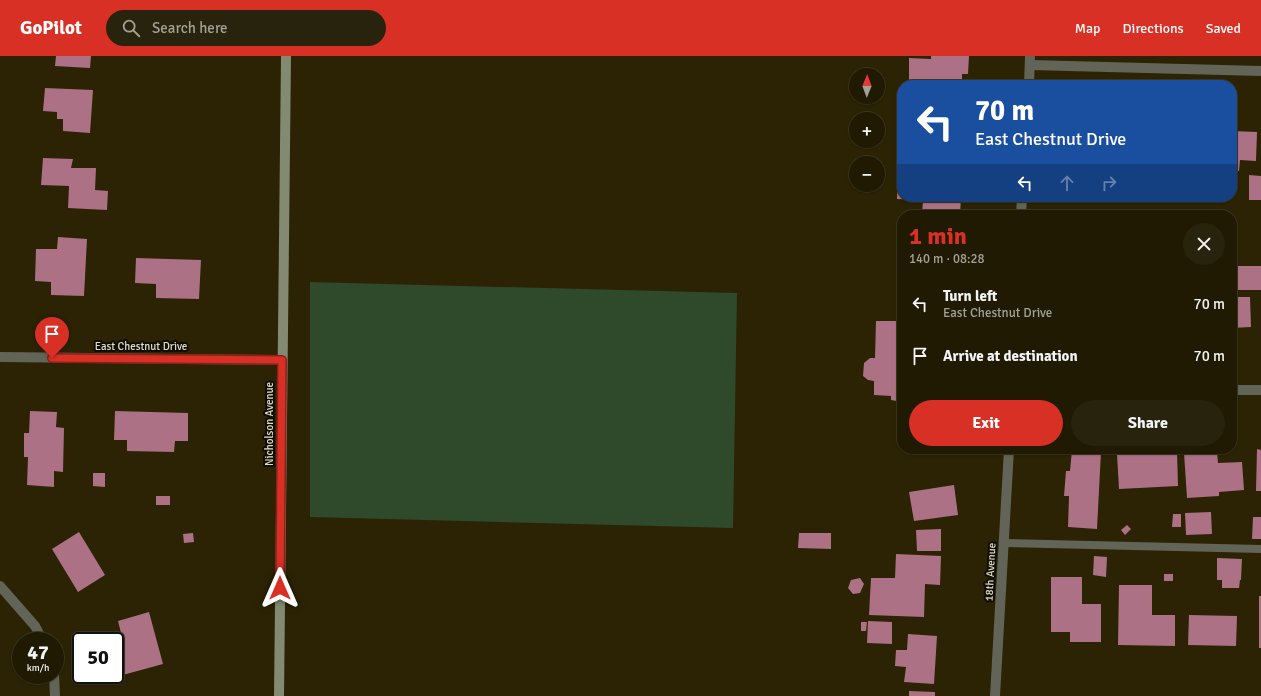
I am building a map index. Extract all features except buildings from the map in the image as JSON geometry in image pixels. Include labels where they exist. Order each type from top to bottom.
[{"type":"main road","name":"Nicholson Avenue","points":[[279,696],[286,56]]},
{"type":"street","points":[[1029,80],[1030,61],[1261,71]]},
{"type":"street","name":"East Chestnut Drive","points":[[0,357],[282,360]]},
{"type":"street","points":[[1237,390],[1261,390]]},
{"type":"street","name":"18th Avenue","points":[[995,696],[1008,454]]},
{"type":"street","points":[[1,589],[35,626],[38,632]]},
{"type":"street","points":[[54,684],[55,696]]},
{"type":"lane","points":[[1003,543],[1261,549]]},
{"type":"green space","points":[[310,282],[737,293],[733,528],[310,517]]},
{"type":"route","points":[[52,358],[282,360],[280,588]]}]
